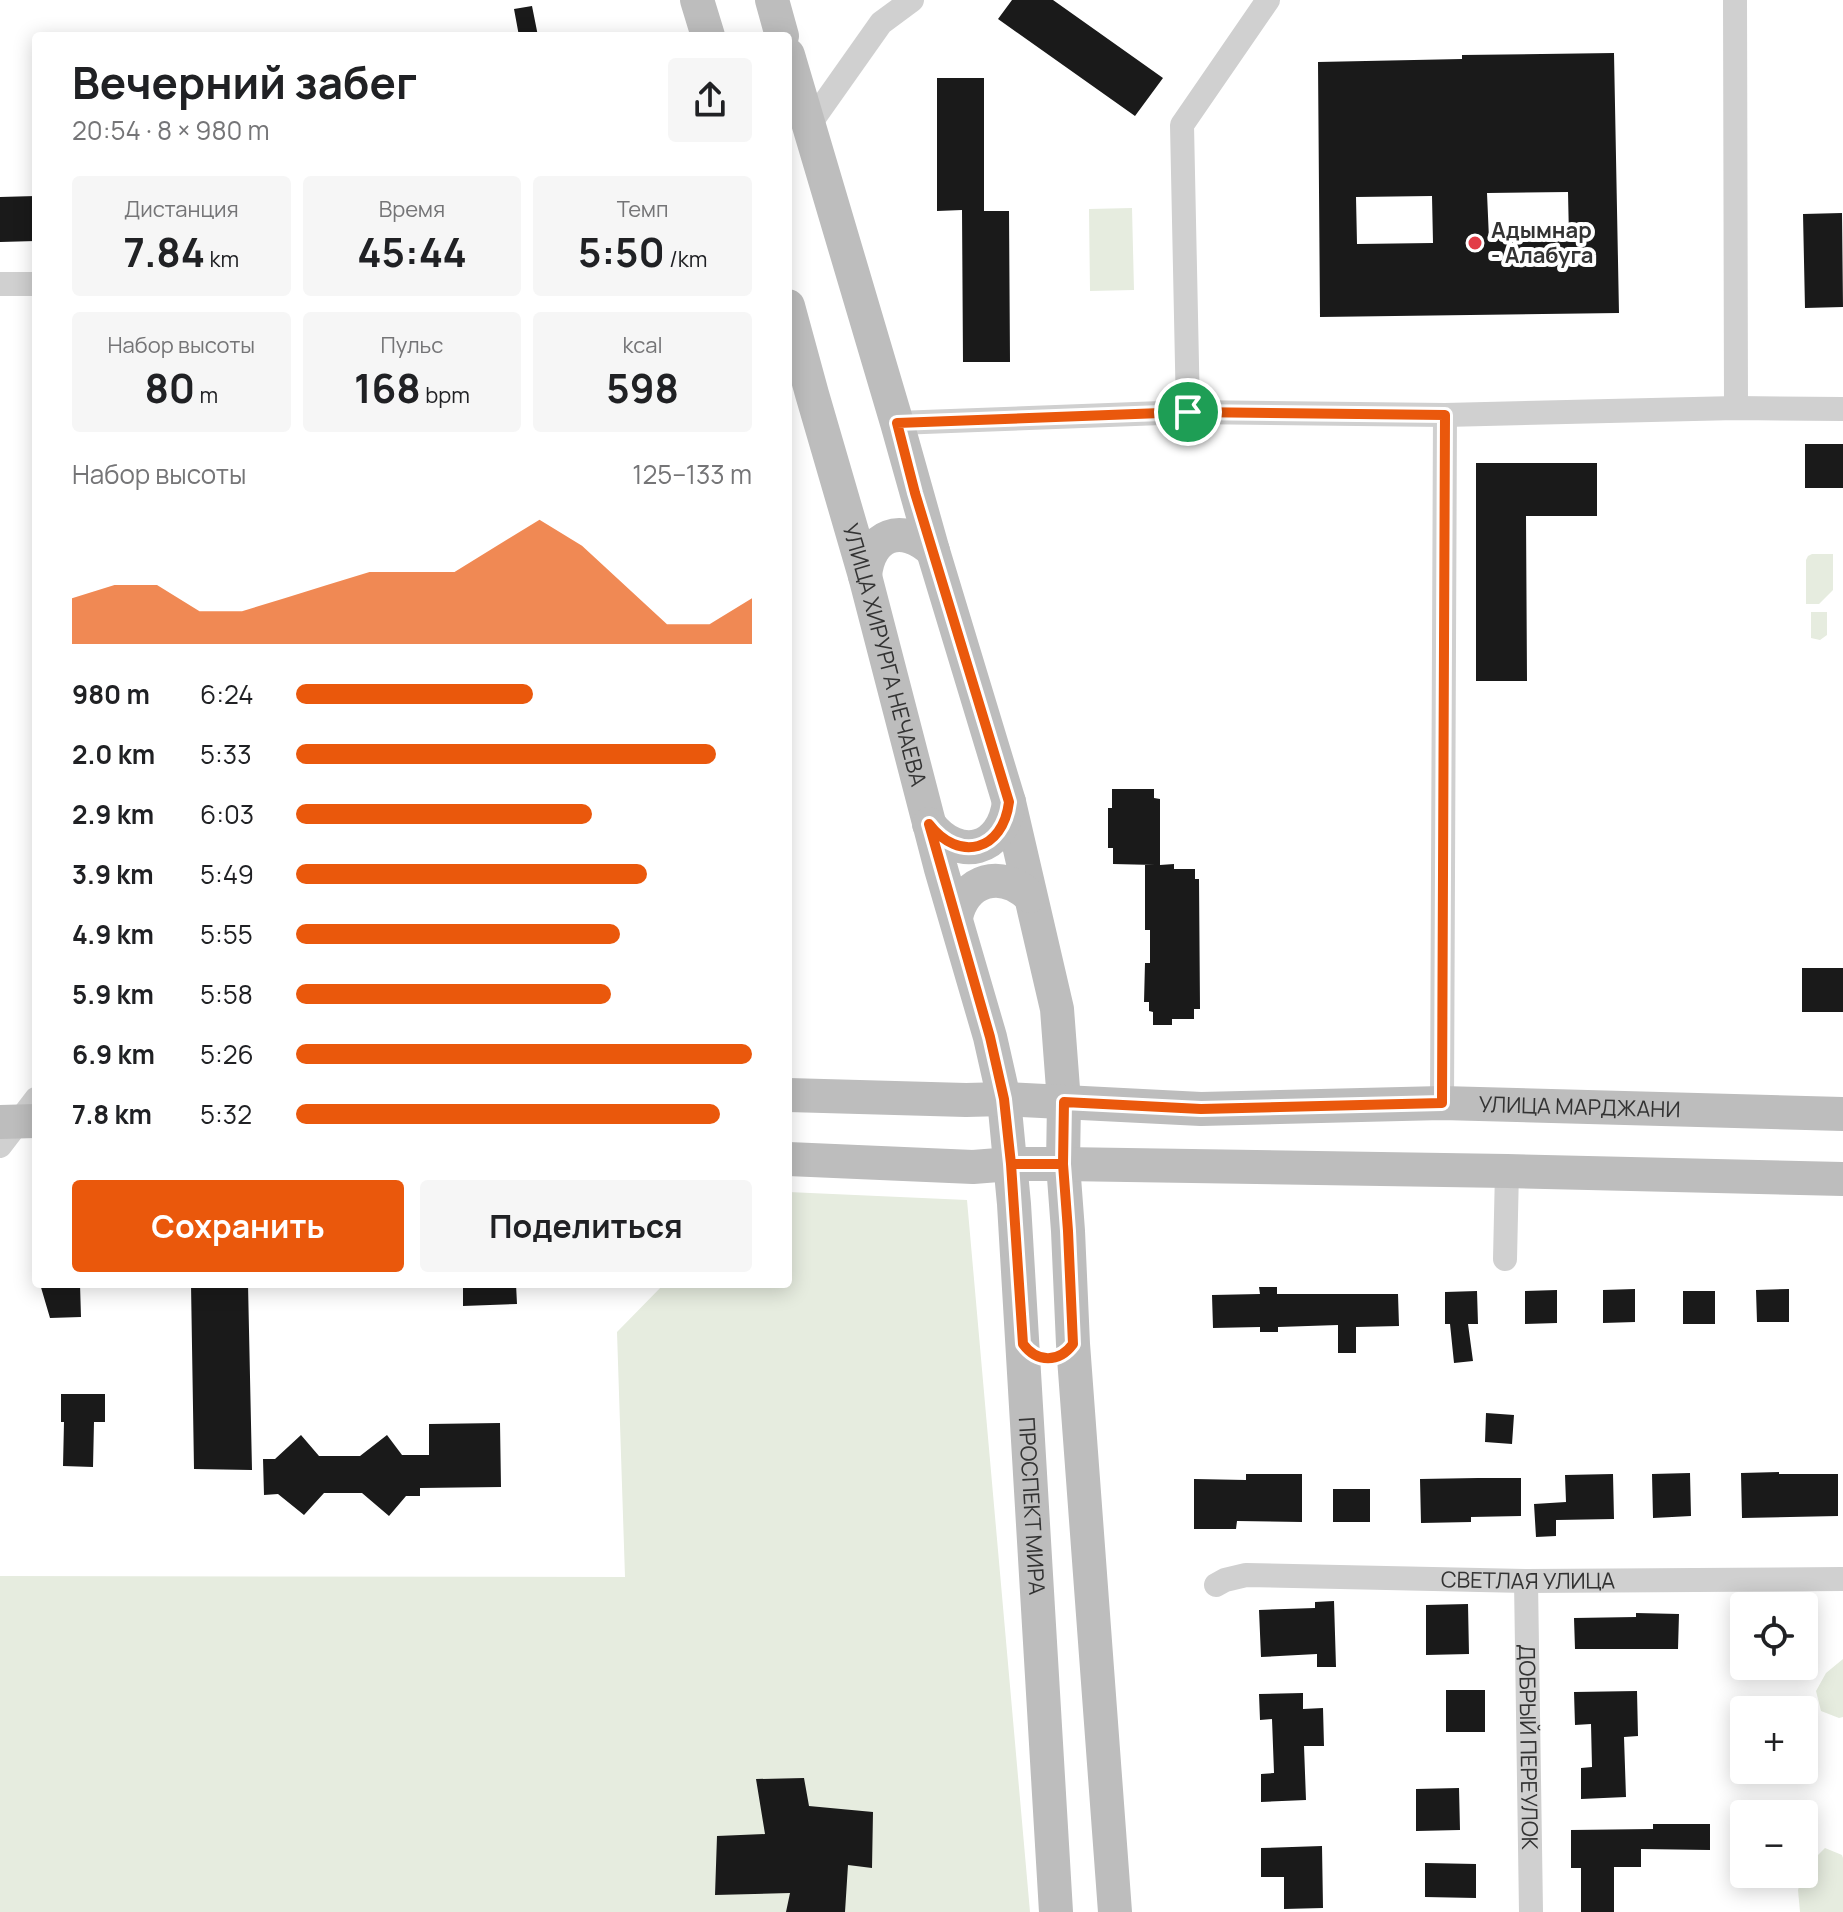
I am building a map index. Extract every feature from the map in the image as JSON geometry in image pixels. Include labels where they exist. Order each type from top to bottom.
[{"type":"main road","points":[[697,0],[707,32]]},
{"type":"main road","points":[[772,0],[781,32]]},
{"type":"main road","points":[[792,68],[1009,802],[1057,1009],[1064,1102],[1063,1164],[1073,1344],[1115,1912]]},
{"type":"main road","name":"УЛИЦА ХИРУРГА НЕЧАЕВА","points":[[792,321],[865,576],[1004,1099]]},
{"type":"main road","points":[[865,576],[867,560],[875,546],[889,537],[905,535],[921,540],[933,551]]},
{"type":"main road","points":[[929,824],[939,837],[953,845],[978,845],[999,833],[1007,818],[1009,802]]},
{"type":"main road","points":[[956,917],[965,895],[985,882],[1010,882],[1030,896]]},
{"type":"main road","name":"УЛИЦА МАРДЖАНИ","points":[[792,1095],[1004,1099],[1201,1109],[1442,1103],[1843,1114]]},
{"type":"main road","name":"ПРОСПЕКТ МИРА","points":[[1004,1099],[1023,1344],[1056,1912]]},
{"type":"main road","points":[[792,1159],[973,1167],[1063,1164],[1843,1179]]},
{"type":"main road","points":[[1023,1344],[1033,1355],[1048,1359],[1062,1356],[1073,1344]]},
{"type":"street","points":[[809,125],[881,23],[912,0]]},
{"type":"street","points":[[1188,412],[1182,125],[1268,0]]},
{"type":"street","points":[[1735,0],[1736,408]]},
{"type":"street","points":[[0,284],[32,284]]},
{"type":"street","points":[[897,423],[1188,412],[1445,415],[1736,408],[1843,409]]},
{"type":"street","points":[[1442,1103],[1445,415]]},
{"type":"street","points":[[1505,1259],[1507,1171]]},
{"type":"street","name":"СВЕТЛАЯ УЛИЦА","points":[[1216,1585],[1246,1575],[1526,1581],[1843,1579]]},
{"type":"street","name":"ДОБРЫЙ ПЕРЕУЛОК","points":[[1526,1581],[1531,1912]]},
{"type":"shaded area","points":[[1132,208],[1134,290],[1090,291],[1089,209]]},
{"type":"shaded area","points":[[1812,554],[1833,554],[1833,590],[1819,604],[1806,604],[1806,560]]},
{"type":"shaded area","points":[[1811,612],[1827,612],[1827,635],[1820,640],[1811,638]]},
{"type":"shaded area","points":[[792,1192],[967,1200],[1030,1912],[0,1912],[0,1576],[625,1577],[617,1332],[660,1288],[792,1288]]},
{"type":"shaded area","points":[[1843,1659],[1843,1717],[1821,1711],[1816,1691],[1826,1673]]},
{"type":"shaded area","points":[[1825,1848],[1842,1855],[1843,1912],[1800,1912],[1799,1888],[1818,1888],[1818,1855]]},
{"type":"building","points":[[1012,0],[1053,0],[1163,78],[1135,116],[998,19]]},
{"type":"building","points":[[532,6],[537,32],[518,32],[514,9]]},
{"type":"building","points":[[1614,53],[1619,313],[1320,317],[1318,62],[1462,59],[1462,55]],"holes":[[[1568,192],[1569,238],[1489,239],[1487,193]],[[1432,196],[1433,243],[1357,244],[1356,197]]]},
{"type":"building","points":[[937,78],[984,78],[984,211],[1009,211],[1010,362],[963,362],[962,210],[937,211]]},
{"type":"building","points":[[32,196],[32,241],[0,242],[0,197]]},
{"type":"building","points":[[1842,213],[1843,307],[1805,308],[1803,214]]},
{"type":"building","points":[[1805,444],[1843,444],[1843,488],[1805,488]]},
{"type":"building","points":[[1476,463],[1597,463],[1597,516],[1526,516],[1527,681],[1476,681]]},
{"type":"building","points":[[1112,789],[1154,789],[1154,798],[1160,799],[1160,865],[1174,864],[1174,869],[1195,869],[1195,879],[1199,879],[1200,1009],[1194,1009],[1194,1019],[1172,1019],[1172,1025],[1153,1025],[1153,1012],[1149,1011],[1149,1002],[1144,1002],[1145,963],[1150,963],[1150,930],[1145,930],[1145,865],[1155,865],[1113,864],[1113,848],[1108,848],[1108,808],[1112,808]]},
{"type":"building","points":[[1802,968],[1843,968],[1843,1012],[1802,1012]]},
{"type":"building","points":[[1259,1287],[1277,1287],[1277,1294],[1398,1294],[1399,1326],[1356,1327],[1356,1353],[1338,1353],[1338,1325],[1278,1327],[1278,1332],[1260,1332],[1260,1327],[1213,1328],[1212,1295],[1260,1294]]},
{"type":"building","points":[[41,1288],[80,1288],[81,1317],[50,1318]]},
{"type":"building","points":[[191,1288],[248,1288],[252,1470],[194,1469]]},
{"type":"building","points":[[463,1288],[516,1288],[517,1304],[463,1306]]},
{"type":"building","points":[[1635,1289],[1635,1322],[1603,1323],[1603,1290]]},
{"type":"building","points":[[1789,1289],[1789,1322],[1757,1322],[1756,1290]]},
{"type":"building","points":[[1557,1290],[1557,1323],[1525,1324],[1525,1291]]},
{"type":"building","points":[[1477,1291],[1478,1324],[1468,1324],[1473,1361],[1454,1363],[1450,1324],[1445,1324],[1445,1292]]},
{"type":"building","points":[[1683,1291],[1715,1291],[1715,1324],[1683,1324]]},
{"type":"building","points":[[61,1394],[105,1394],[105,1422],[94,1422],[93,1467],[63,1466]]},
{"type":"building","points":[[1486,1413],[1514,1415],[1512,1444],[1485,1442]]},
{"type":"building","points":[[500,1423],[501,1487],[420,1488],[420,1496],[406,1496],[389,1516],[362,1493],[324,1493],[304,1515],[278,1494],[264,1495],[263,1459],[275,1459],[301,1435],[319,1456],[360,1456],[387,1435],[402,1455],[429,1455],[429,1424]]},
{"type":"building","points":[[1690,1473],[1691,1516],[1653,1518],[1652,1474]]},
{"type":"building","points":[[1741,1473],[1838,1474],[1838,1516],[1742,1518]]},
{"type":"building","points":[[1246,1474],[1302,1474],[1302,1522],[1237,1521],[1236,1529],[1194,1529],[1194,1479],[1246,1480]]},
{"type":"building","points":[[1613,1474],[1614,1519],[1556,1520],[1556,1536],[1536,1537],[1534,1504],[1566,1502],[1565,1475]]},
{"type":"building","points":[[1521,1478],[1521,1516],[1471,1517],[1471,1522],[1421,1523],[1420,1479]]},
{"type":"building","points":[[1333,1489],[1370,1489],[1370,1522],[1333,1522]]},
{"type":"building","points":[[1334,1601],[1336,1667],[1317,1667],[1317,1654],[1261,1657],[1259,1610],[1315,1608],[1315,1602]]},
{"type":"building","points":[[1468,1604],[1469,1654],[1426,1655],[1426,1605]]},
{"type":"building","points":[[1636,1613],[1679,1614],[1678,1649],[1575,1649],[1574,1618],[1636,1617]]},
{"type":"building","points":[[1446,1690],[1485,1690],[1485,1732],[1446,1732]]},
{"type":"building","points":[[1637,1691],[1638,1736],[1624,1737],[1626,1797],[1581,1799],[1581,1768],[1592,1767],[1591,1724],[1575,1725],[1574,1692]]},
{"type":"building","points":[[1303,1693],[1303,1709],[1323,1708],[1324,1746],[1304,1746],[1306,1800],[1261,1802],[1261,1774],[1274,1773],[1272,1719],[1260,1720],[1259,1694]]},
{"type":"building","points":[[804,1778],[809,1806],[873,1812],[872,1868],[848,1865],[845,1912],[786,1912],[790,1893],[715,1895],[717,1836],[765,1834],[756,1779]]},
{"type":"building","points":[[1459,1788],[1460,1830],[1416,1831],[1416,1789]]},
{"type":"building","points":[[1653,1824],[1710,1824],[1710,1850],[1641,1849],[1641,1867],[1614,1867],[1614,1912],[1581,1912],[1581,1868],[1571,1868],[1571,1830],[1653,1829]]},
{"type":"building","points":[[1322,1846],[1323,1908],[1284,1909],[1284,1877],[1261,1877],[1261,1848]]},
{"type":"building","points":[[1425,1863],[1476,1864],[1476,1898],[1425,1897]]},
{"type":"place","name":"Адымнар - Алабуга","points":[[1475,243]]},
{"type":"route","points":[[1188,412],[897,423],[915,493],[1009,802],[1007,818],[999,833],[985,843],[970,847],[953,845],[939,837],[929,824],[990,1037],[1004,1099],[1011,1164],[1063,1164],[1073,1344],[1062,1356],[1040,1358],[1023,1344],[1011,1164],[1063,1164],[1064,1102],[1201,1109],[1442,1103],[1445,415],[1188,412]]}]
